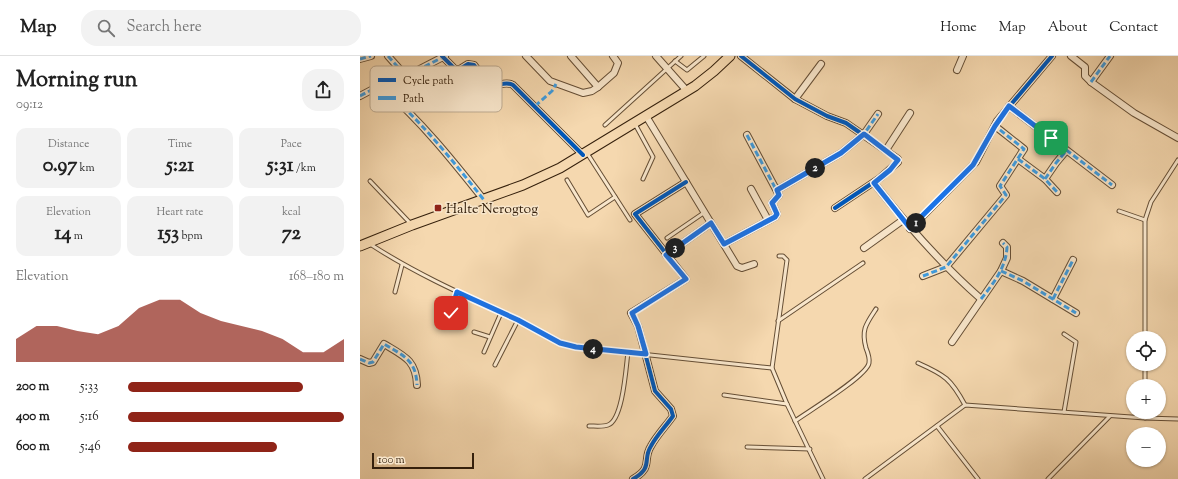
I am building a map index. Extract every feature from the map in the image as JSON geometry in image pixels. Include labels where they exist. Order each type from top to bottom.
[{"type":"main road","points":[[362,243],[523,185],[585,154],[687,91],[714,71],[730,56]]},
{"type":"street","points":[[360,59],[371,56]]},
{"type":"street","points":[[388,56],[396,66]]},
{"type":"street","points":[[424,66],[443,56],[452,66]]},
{"type":"street","points":[[526,56],[545,77],[556,84],[583,93],[592,91],[598,87],[617,68],[618,63],[613,56]]},
{"type":"street","points":[[571,56],[598,87]]},
{"type":"street","points":[[656,56],[687,91]]},
{"type":"street","points":[[741,56],[795,99],[827,116],[846,123],[864,134],[898,159],[898,162],[874,183],[835,208]]},
{"type":"street","points":[[957,70],[963,56]]},
{"type":"street","points":[[910,228],[973,165],[995,126],[1009,106],[1052,56]]},
{"type":"street","points":[[1071,56],[1085,67],[1085,76],[1091,82],[1134,113],[1178,138]]},
{"type":"street","points":[[1091,82],[1110,56]]},
{"type":"street","points":[[465,66],[468,64],[475,66]]},
{"type":"street","points":[[795,99],[821,64]]},
{"type":"street","points":[[502,83],[513,85],[585,154]]},
{"type":"street","points":[[360,96],[370,91]]},
{"type":"street","points":[[1009,106],[1112,185]]},
{"type":"street","points":[[409,112],[452,160],[484,200]]},
{"type":"street","points":[[886,150],[910,113]]},
{"type":"street","points":[[777,190],[841,153],[864,134],[878,114]]},
{"type":"street","points":[[646,116],[738,266],[742,268],[754,264]]},
{"type":"street","points":[[923,276],[946,267],[1006,196],[1000,186],[1024,149],[995,126]]},
{"type":"street","points":[[724,244],[775,217],[777,214],[772,203],[779,195],[746,135]]},
{"type":"street","points":[[1045,179],[1066,151]]},
{"type":"street","points":[[1018,159],[1045,179],[1057,192]]},
{"type":"street","points":[[633,479],[640,475],[647,466],[650,447],[673,416],[671,409],[655,391],[638,326],[632,313],[686,279],[666,255],[636,214],[686,182]]},
{"type":"street","points":[[874,183],[910,228],[946,267],[981,299]]},
{"type":"street","points":[[751,189],[768,220]]},
{"type":"street","points":[[864,248],[903,220]]},
{"type":"street","points":[[666,255],[711,223]]},
{"type":"street","points":[[952,342],[1001,271],[1007,258],[1007,247],[1003,243]]},
{"type":"street","points":[[1053,299],[1073,260]]},
{"type":"street","points":[[1001,271],[1022,281],[1076,313]]},
{"type":"street","points":[[360,359],[369,363],[373,362],[384,344],[411,361],[417,376],[417,385]]},
{"type":"lane","points":[[605,124],[681,56]]},
{"type":"lane","points":[[676,61],[687,70],[704,56]]},
{"type":"lane","points":[[635,124],[653,157],[644,179]]},
{"type":"lane","points":[[585,154],[630,220]]},
{"type":"lane","points":[[1144,331],[1145,220],[1151,202],[1178,160]]},
{"type":"lane","points":[[567,180],[588,214],[615,197]]},
{"type":"lane","points":[[370,181],[412,225]]},
{"type":"lane","points":[[1119,211],[1145,220]]},
{"type":"lane","points":[[666,238],[705,212]]},
{"type":"lane","points":[[362,243],[402,265],[518,320],[560,343],[576,347],[772,368]]},
{"type":"lane","points":[[779,256],[783,256],[788,260],[772,368],[787,404],[810,449],[823,479]]},
{"type":"lane","points":[[778,321],[863,263]]},
{"type":"lane","points":[[395,292],[402,265]]},
{"type":"lane","points":[[447,323],[457,292]]},
{"type":"lane","points":[[795,421],[840,391],[867,370],[869,358],[863,337],[868,320],[876,309]]},
{"type":"lane","points":[[484,352],[501,313]]},
{"type":"lane","points":[[495,365],[518,320]]},
{"type":"lane","points":[[474,332],[490,337]]},
{"type":"lane","points":[[1064,334],[1076,342],[1064,412]]},
{"type":"lane","points":[[589,426],[608,425],[615,420],[621,404],[628,352]]},
{"type":"lane","points":[[918,363],[942,374],[953,384],[965,406]]},
{"type":"lane","points":[[724,395],[787,404]]},
{"type":"lane","points":[[865,479],[965,406],[1126,417]]},
{"type":"lane","points":[[1048,479],[1110,416]]},
{"type":"lane","points":[[1166,419],[1178,419]]},
{"type":"lane","points":[[937,426],[978,479]]},
{"type":"lane","points":[[747,447],[810,449]]},
{"type":"marked path","points":[[360,59],[371,56]]},
{"type":"marked path","points":[[388,56],[397,66]]},
{"type":"marked path","points":[[426,66],[445,56]]},
{"type":"marked path","points":[[1091,82],[1110,56]]},
{"type":"marked path","points":[[535,106],[552,91],[556,84]]},
{"type":"marked path","points":[[360,96],[370,91]]},
{"type":"marked path","points":[[1009,106],[1112,185]]},
{"type":"marked path","points":[[408,112],[448,156],[484,200]]},
{"type":"marked path","points":[[777,190],[841,153],[864,134],[878,114]]},
{"type":"marked path","points":[[923,276],[946,267],[1006,195],[1000,186],[1024,149],[995,126]]},
{"type":"marked path","points":[[747,135],[779,195],[772,203],[777,214]]},
{"type":"marked path","points":[[1045,179],[1066,151]]},
{"type":"marked path","points":[[1018,159],[1045,179],[1057,192]]},
{"type":"marked path","points":[[666,255],[711,223]]},
{"type":"marked path","points":[[981,299],[994,281],[1004,262],[1007,247],[1003,243]]},
{"type":"marked path","points":[[1053,299],[1073,260]]},
{"type":"marked path","points":[[1001,271],[1023,281],[1076,313]]},
{"type":"marked path","points":[[360,359],[369,363],[373,362],[384,344],[408,360],[414,370],[417,385]]},
{"type":"cycle path","points":[[442,56],[452,66]]},
{"type":"cycle path","points":[[741,56],[795,99],[827,116],[846,123],[898,159],[898,162],[880,178],[835,208]]},
{"type":"cycle path","points":[[910,229],[976,162],[997,121],[1052,56]]},
{"type":"cycle path","points":[[465,66],[468,64],[475,66]]},
{"type":"cycle path","points":[[502,84],[507,83],[513,85],[583,155]]},
{"type":"cycle path","points":[[633,479],[646,467],[647,455],[651,446],[673,416],[671,409],[655,391],[638,326],[631,313],[686,279],[635,214],[686,182]]},
{"type":"place","name":"Halte Nerogtog","points":[[438,208]]},
{"type":"route","points":[[451,313],[457,292],[518,320],[544,336],[560,343],[576,347],[646,354],[638,326],[632,313],[686,279],[666,255],[711,223],[724,244],[775,217],[777,214],[772,203],[779,195],[777,190],[841,153],[864,134],[898,159],[898,162],[890,170],[874,183],[910,228],[932,208],[973,165],[998,121],[1009,106],[1051,138]]}]
